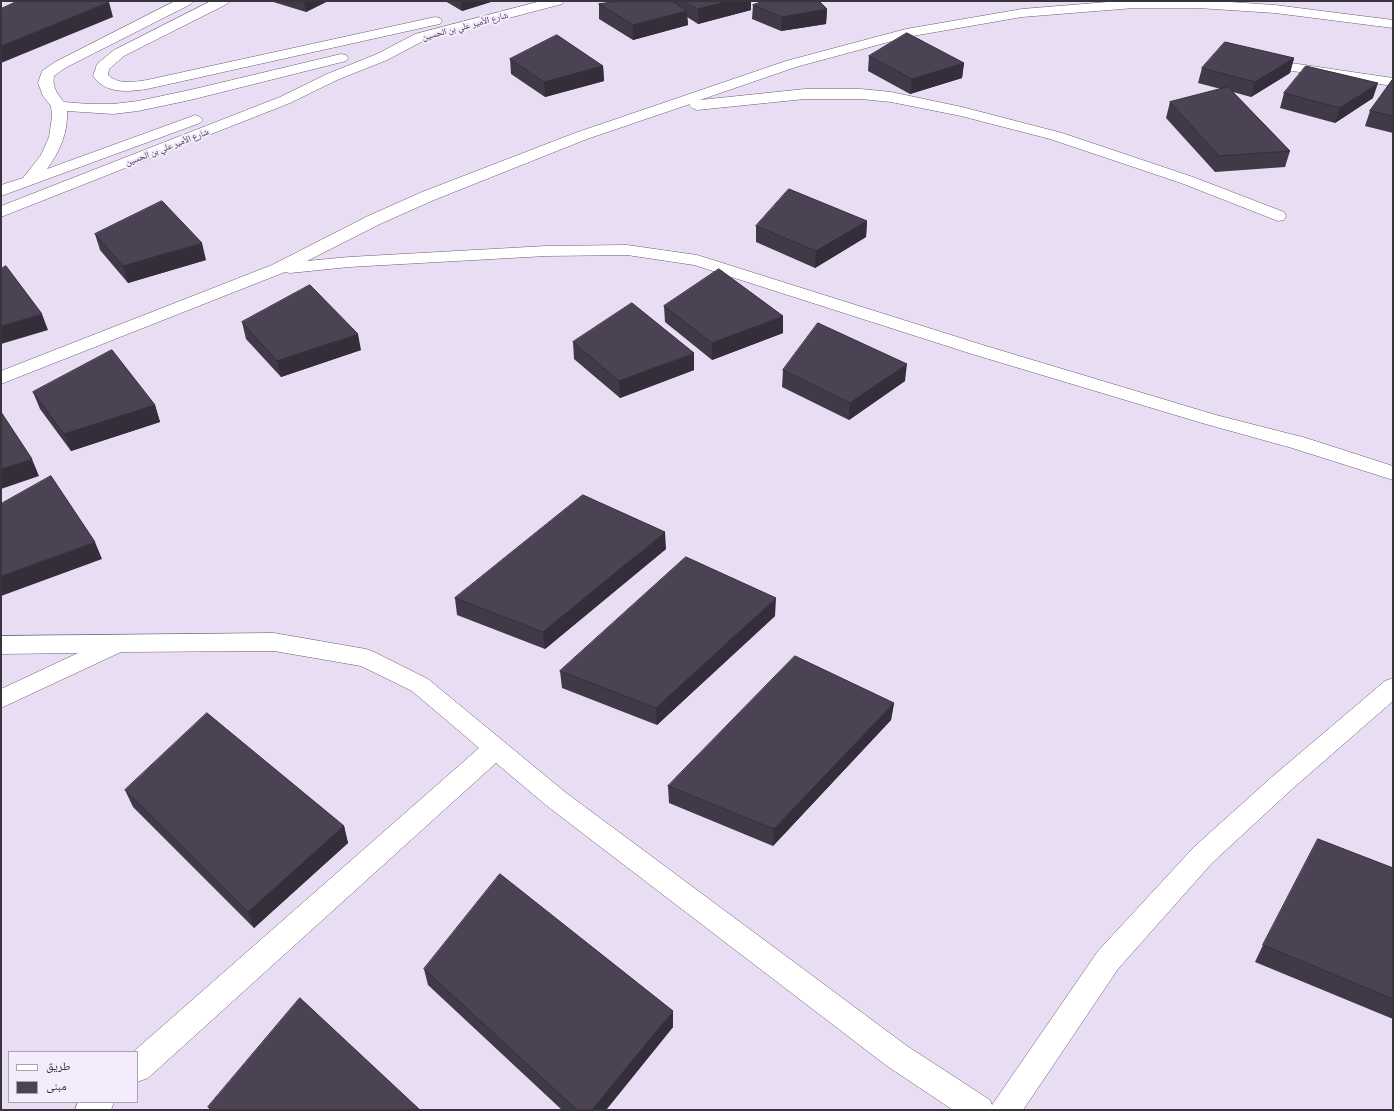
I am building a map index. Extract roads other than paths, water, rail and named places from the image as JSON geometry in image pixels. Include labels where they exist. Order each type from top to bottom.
[{"type":"street","points":[[29,180],[43,164],[57,139],[60,119],[59,106],[51,96],[45,83],[47,74],[60,65],[186,1]]},
{"type":"street","points":[[222,1],[119,53],[102,67],[100,76],[104,82],[127,88],[419,31]]},
{"type":"street","name":"شارع الأمير علي بن الحسين","points":[[1,191],[263,96],[332,77],[382,57],[419,31],[515,1]]},
{"type":"street","name":"شارع الأمير علي بن الحسين","points":[[419,31],[557,1]]},
{"type":"street","points":[[1,378],[278,269],[374,220],[428,196],[582,136],[791,64],[906,32],[1022,13],[1134,4],[1198,4],[1275,8],[1393,24]]},
{"type":"street","points":[[59,106],[90,109],[114,109],[138,106],[190,95],[419,31]]},
{"type":"street","points":[[1291,67],[1393,82]]},
{"type":"street","name":"شارع الأمير علي بن الحسين","points":[[1,212],[260,110],[310,89],[332,77]]},
{"type":"street","points":[[654,110],[805,94],[861,94],[891,97],[962,112],[1056,136],[1187,180],[1278,216]]},
{"type":"street","points":[[278,269],[349,262],[546,251],[627,250],[697,260],[979,350],[1209,419],[1299,443],[1393,473]]},
{"type":"street","points":[[1,645],[274,642],[366,658],[420,684],[556,798],[897,1056],[979,1110]]},
{"type":"street","points":[[1,699],[121,644]]},
{"type":"street","points":[[1005,1110],[1108,960],[1203,855],[1282,783],[1393,687]]},
{"type":"street","points":[[138,1067],[496,748]]},
{"type":"street","points":[[90,1110],[98,1103]]}]
